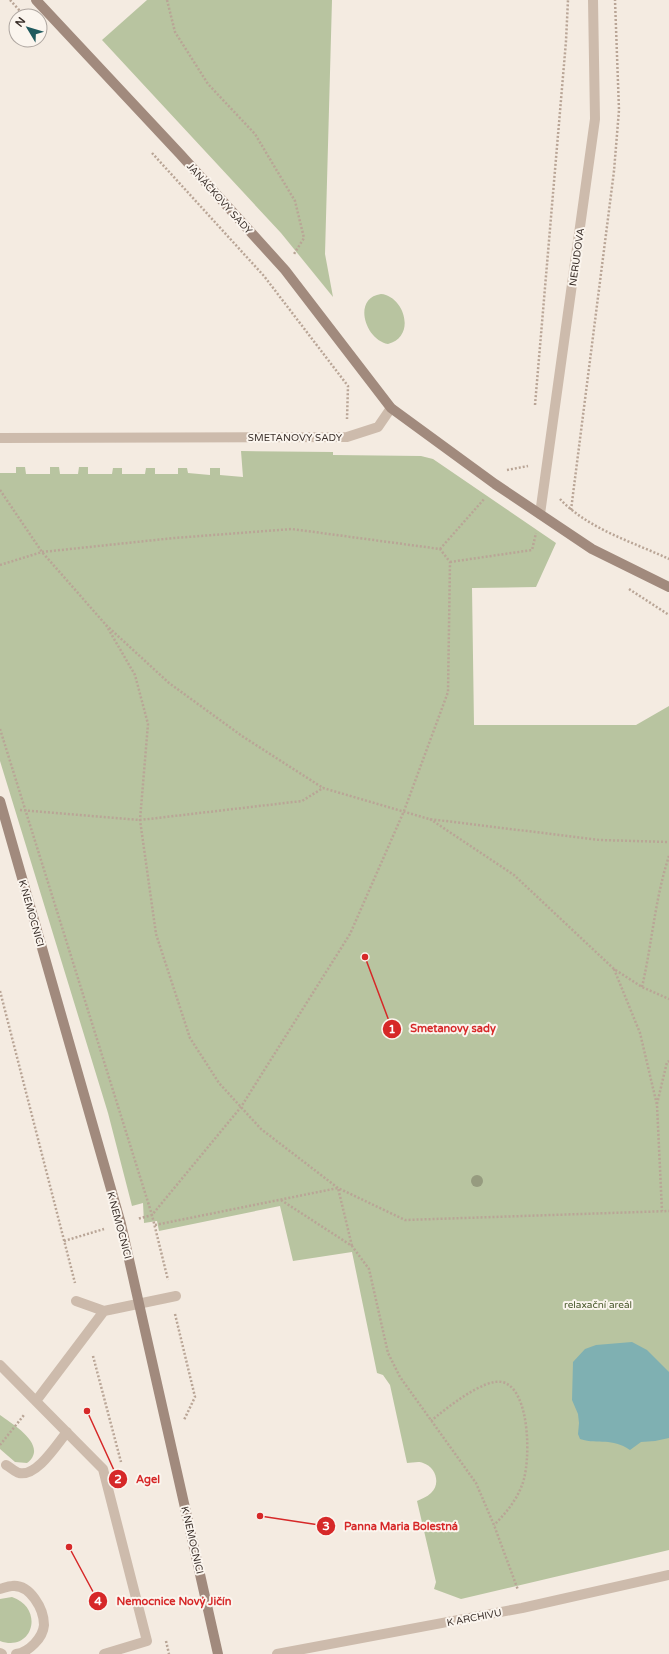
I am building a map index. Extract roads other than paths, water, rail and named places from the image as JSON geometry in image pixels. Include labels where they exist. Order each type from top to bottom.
[{"type":"street","name":"JANÁČKOVY SADY","points":[[36,0],[170,143],[285,270],[391,408]]},
{"type":"street","name":"NERUDOVA","points":[[540,514],[595,119],[593,0]]},
{"type":"street","name":"SMETANOVY SADY","points":[[0,438],[347,437],[378,427],[391,408]]},
{"type":"street","points":[[391,408],[495,484],[592,548],[669,587]]},
{"type":"street","name":"K NEMOCNICI","points":[[1,806],[121,1224],[218,1654]]},
{"type":"street","points":[[76,1301],[104,1311],[176,1296]]},
{"type":"street","points":[[36,1401],[104,1311]]},
{"type":"street","points":[[1,1369],[36,1401],[103,1469],[147,1641],[104,1654]]},
{"type":"street","points":[[6,1465],[19,1473],[31,1472],[40,1465],[67,1432]]},
{"type":"street","name":"K ARCHIVU","points":[[277,1654],[522,1608],[669,1575]]},
{"type":"street","points":[[0,1589],[13,1586],[26,1590],[36,1598],[44,1624],[40,1637],[31,1648],[16,1654]]},
{"type":"water","points":[[632,1342],[647,1350],[669,1372],[669,1438],[641,1442],[630,1450],[611,1442],[587,1441],[580,1439],[578,1434],[578,1414],[572,1400],[573,1362],[585,1349],[596,1345]]},
{"type":"place","name":"Smetanovy sady","points":[[365,957]]},
{"type":"place","name":"Agel","points":[[87,1411]]},
{"type":"place","name":"Panna Maria Bolestná","points":[[260,1516]]},
{"type":"place","name":"Nemocnice Nový Jičín","points":[[69,1547]]},
{"type":"park label","name":"relaxační areál","points":[[598,1304]]}]
